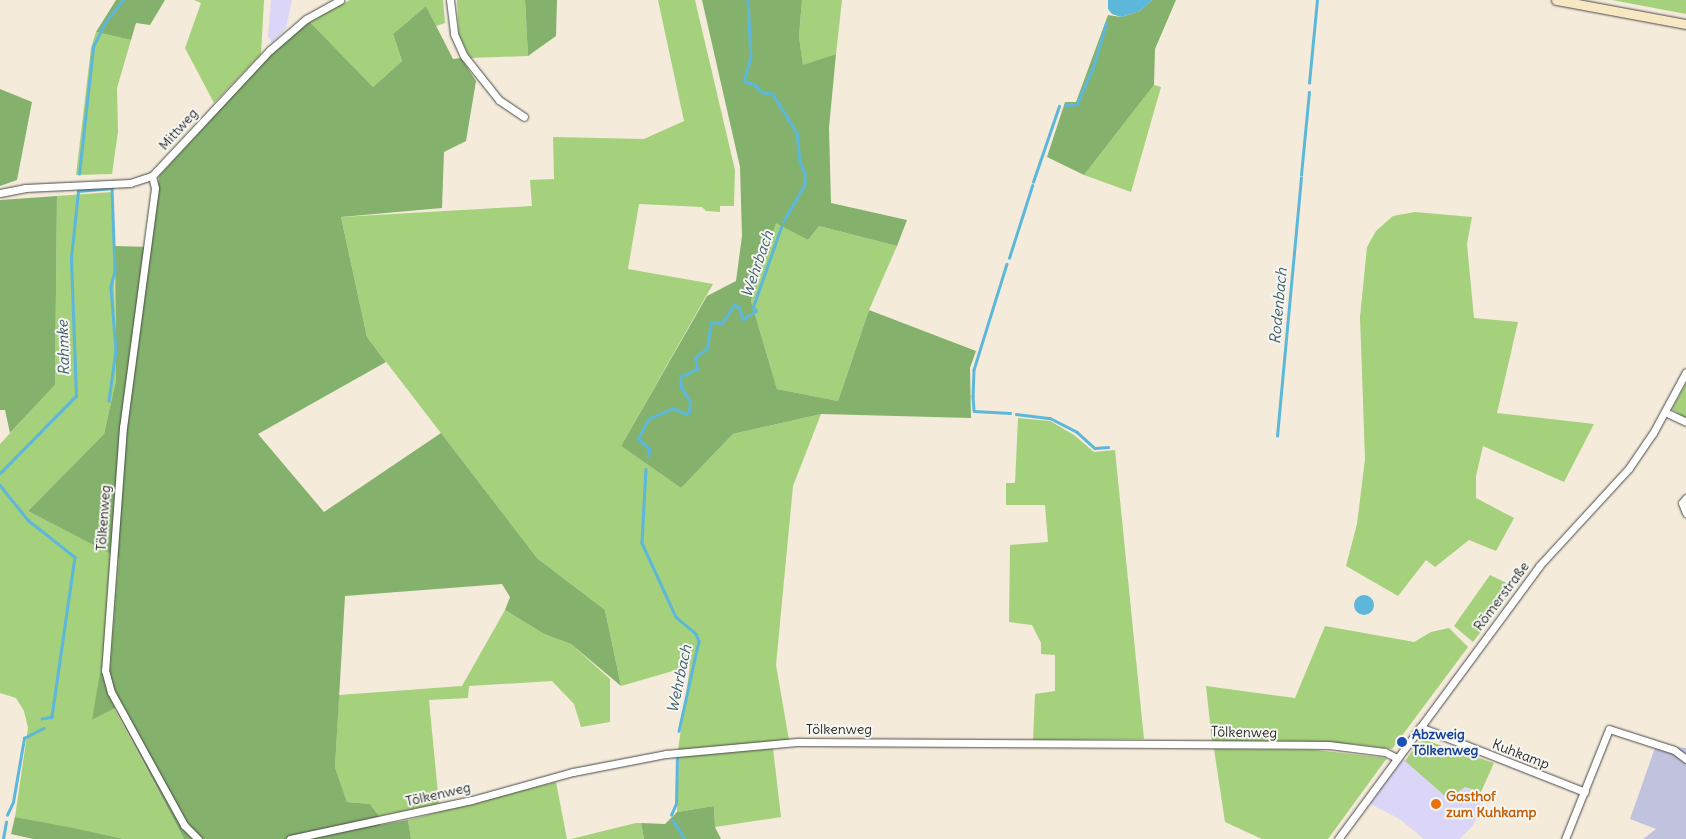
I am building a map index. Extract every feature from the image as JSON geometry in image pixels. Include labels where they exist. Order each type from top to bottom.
[{"type":"main road","points":[[1556,0],[1686,24]]},
{"type":"street","name":"Mittweg","points":[[152,176],[281,39],[306,18],[340,0]]},
{"type":"street","points":[[450,0],[454,34],[464,56],[499,100],[524,117]]},
{"type":"street","points":[[0,194],[25,188],[130,183],[152,176]]},
{"type":"street","name":"Tölkenweg","points":[[152,176],[154,188],[123,427],[105,670],[112,692],[180,816],[198,839]]},
{"type":"street","name":"Römerstraße","points":[[1338,839],[1539,566],[1629,468],[1666,412],[1686,372]]},
{"type":"street","points":[[1666,412],[1686,422]]},
{"type":"street","points":[[1686,498],[1682,503],[1686,513]]},
{"type":"street","name":"Kuhkamp","points":[[1420,727],[1586,792]]},
{"type":"street","points":[[1565,839],[1586,792],[1609,729],[1674,750],[1686,759]]},
{"type":"street","name":"Tölkenweg","points":[[290,839],[472,800],[573,772],[666,754],[799,742],[1329,745],[1385,752],[1397,758]]},
{"type":"shaded area","points":[[271,0],[292,0],[286,28],[272,43],[268,36]]},
{"type":"shaded area","points":[[1656,745],[1686,748],[1686,839],[1643,839],[1656,829],[1630,819]]},
{"type":"shaded area","points":[[1402,758],[1445,796],[1465,787],[1481,792],[1480,811],[1473,825],[1460,839],[1424,839],[1398,818],[1370,804]]},
{"type":"green space","points":[[116,0],[165,0],[150,25],[136,23],[131,40],[96,32]]},
{"type":"green space","points":[[194,0],[264,0],[261,54],[214,103],[185,48],[201,3]]},
{"type":"green space","points":[[350,0],[443,0],[445,23],[436,26],[426,6],[393,34],[402,61],[373,87],[309,21]]},
{"type":"green space","points":[[457,0],[525,0],[528,56],[470,58],[459,35]]},
{"type":"green space","points":[[525,0],[557,0],[556,36],[528,56]]},
{"type":"green space","points":[[658,0],[695,0],[735,170],[734,206],[720,206],[720,212],[706,211],[702,207],[639,204],[628,269],[713,284],[621,446],[681,488],[733,434],[821,414],[793,486],[776,665],[789,740],[678,750],[690,666],[621,686],[605,610],[537,558],[367,337],[341,217],[532,206],[530,180],[554,179],[553,137],[644,139],[684,121]]},
{"type":"green space","points":[[702,0],[802,0],[799,37],[803,65],[836,54],[829,128],[831,203],[907,220],[897,246],[819,226],[808,240],[776,223],[751,301],[777,389],[838,401],[869,310],[976,351],[970,368],[971,418],[821,414],[733,434],[681,488],[621,446],[707,296],[736,281],[742,236],[740,167]]},
{"type":"green space","points":[[802,0],[842,0],[836,54],[803,66],[799,37]]},
{"type":"green space","points":[[1152,0],[1176,0],[1155,49],[1154,85],[1084,175],[1047,157],[1065,102],[1076,102],[1108,15],[1121,17],[1140,11]]},
{"type":"green space","points":[[1612,0],[1686,0],[1686,14]]},
{"type":"green space","points":[[426,6],[453,59],[461,58],[476,81],[466,141],[444,152],[442,208],[341,217],[367,337],[386,362],[258,434],[324,512],[441,433],[537,558],[605,610],[621,686],[571,644],[544,634],[505,610],[510,597],[502,584],[345,596],[335,767],[347,802],[370,804],[379,816],[380,825],[408,820],[411,839],[184,839],[115,708],[92,720],[100,673],[110,670],[119,558],[28,511],[104,434],[116,380],[115,246],[150,247],[159,176],[275,50],[309,21],[373,87],[402,61],[393,34]]},
{"type":"green space","points":[[96,32],[131,40],[117,88],[118,132],[112,174],[76,175],[91,48]]},
{"type":"green space","points":[[1154,85],[1161,87],[1131,192],[1084,175]]},
{"type":"green space","points":[[0,89],[32,102],[17,180],[0,186]]},
{"type":"green space","points":[[113,192],[116,380],[104,434],[28,511],[119,557],[110,670],[92,720],[114,708],[184,839],[124,839],[15,817],[28,728],[24,711],[16,698],[0,693],[0,444],[55,385],[57,196]]},
{"type":"green space","points":[[57,196],[55,385],[10,433],[5,410],[0,410],[0,200]]},
{"type":"green space","points":[[1415,212],[1472,217],[1467,244],[1474,318],[1518,322],[1497,413],[1594,424],[1564,482],[1483,446],[1476,476],[1476,498],[1514,518],[1496,551],[1469,540],[1435,567],[1426,560],[1398,596],[1346,566],[1357,524],[1365,459],[1360,317],[1367,247],[1376,231],[1393,216]]},
{"type":"green space","points":[[776,222],[808,240],[819,226],[897,246],[869,310],[838,401],[777,389],[751,301]]},
{"type":"green space","points":[[1686,383],[1686,419],[1672,409]]},
{"type":"green space","points":[[1018,418],[1050,421],[1074,435],[1094,452],[1115,450],[1144,739],[1033,740],[1035,694],[1055,691],[1055,655],[1041,654],[1041,643],[1032,625],[1009,622],[1010,545],[1048,542],[1045,505],[1006,505],[1006,483],[1015,483]]},
{"type":"green space","points":[[1490,575],[1515,587],[1473,642],[1454,626]]},
{"type":"green space","points":[[505,610],[544,634],[571,644],[610,679],[610,722],[581,727],[574,704],[552,681],[469,686],[468,698],[429,700],[439,804],[379,816],[370,804],[347,802],[335,767],[339,695],[462,686]]},
{"type":"green space","points":[[1325,626],[1414,642],[1431,632],[1449,628],[1468,647],[1392,749],[1353,744],[1212,741],[1206,686],[1295,698]]},
{"type":"green space","points":[[1425,740],[1494,763],[1481,792],[1465,787],[1451,797],[1445,796],[1405,761],[1418,743]]},
{"type":"green space","points":[[773,748],[781,817],[715,827],[714,806],[677,812],[679,755]]},
{"type":"green space","points":[[1214,749],[1316,750],[1387,758],[1328,839],[1262,839],[1225,822]]},
{"type":"green space","points":[[556,782],[567,839],[411,839],[408,820]]},
{"type":"green space","points":[[714,806],[715,827],[721,839],[644,839],[641,823],[665,824],[677,812]]},
{"type":"green space","points":[[15,817],[124,839],[33,839],[11,834]]},
{"type":"green space","points":[[641,823],[644,839],[571,839]]},
{"type":"water","points":[[1108,0],[1152,0],[1140,11],[1121,17],[1112,14],[1108,9]]},
{"type":"water","points":[[1364,595],[1371,598],[1374,605],[1371,612],[1364,615],[1357,612],[1354,605],[1357,598]]},
{"type":"waterway","name":"Rahmke","points":[[79,174],[93,47],[104,24],[123,0]]},
{"type":"waterway","name":"Wehrbach","points":[[748,0],[751,57],[744,81],[755,85],[762,92],[773,94],[797,133],[800,161],[805,174],[805,185],[784,221]]},
{"type":"waterway","name":"Rodenbach","points":[[1309,83],[1317,0]]},
{"type":"waterway","name":"Rodenbach","points":[[1065,105],[1077,104],[1093,67],[1106,23]]},
{"type":"waterway","name":"Rodenbach","points":[[1301,175],[1309,92]]},
{"type":"waterway","name":"Rodenbach","points":[[1033,182],[1059,106]]},
{"type":"waterway","name":"Rodenbach","points":[[1277,436],[1301,178]]},
{"type":"waterway","name":"Rodenbach","points":[[1009,258],[1032,186]]},
{"type":"waterway","name":"Rahmke","points":[[0,473],[76,396],[71,258],[78,191],[112,188],[115,271],[111,287],[116,350],[109,401]]},
{"type":"waterway","name":"Wehrbach","points":[[648,457],[649,449],[638,439],[648,419],[674,408],[686,414],[689,412],[690,402],[681,387],[680,377],[697,369],[695,358],[707,348],[711,322],[722,323],[734,305],[739,307],[743,319],[756,311],[753,307],[781,227]]},
{"type":"waterway","name":"Rodenbach","points":[[1007,264],[974,370],[973,396],[974,411],[1010,413]]},
{"type":"waterway","name":"Rodenbach","points":[[1016,414],[1050,418],[1077,432],[1095,448],[1108,447]]},
{"type":"waterway","name":"Wehrbach","points":[[646,469],[642,543],[676,617],[696,634],[699,641],[679,731]]},
{"type":"waterway","points":[[0,485],[28,520],[75,557],[52,717],[42,719]]},
{"type":"waterway","points":[[7,815],[13,802],[24,738],[44,728]]},
{"type":"waterway","name":"Wehrbach","points":[[671,815],[676,804],[677,758]]},
{"type":"waterway","name":"Wehrbach","points":[[673,820],[685,839]]},
{"type":"waterway","points":[[3,839],[6,822]]},
{"type":"place","name":"Abzweig Tölkenweg","points":[[1402,742]]},
{"type":"place","name":"Gasthof zum Kuhkamp","points":[[1436,804]]}]
